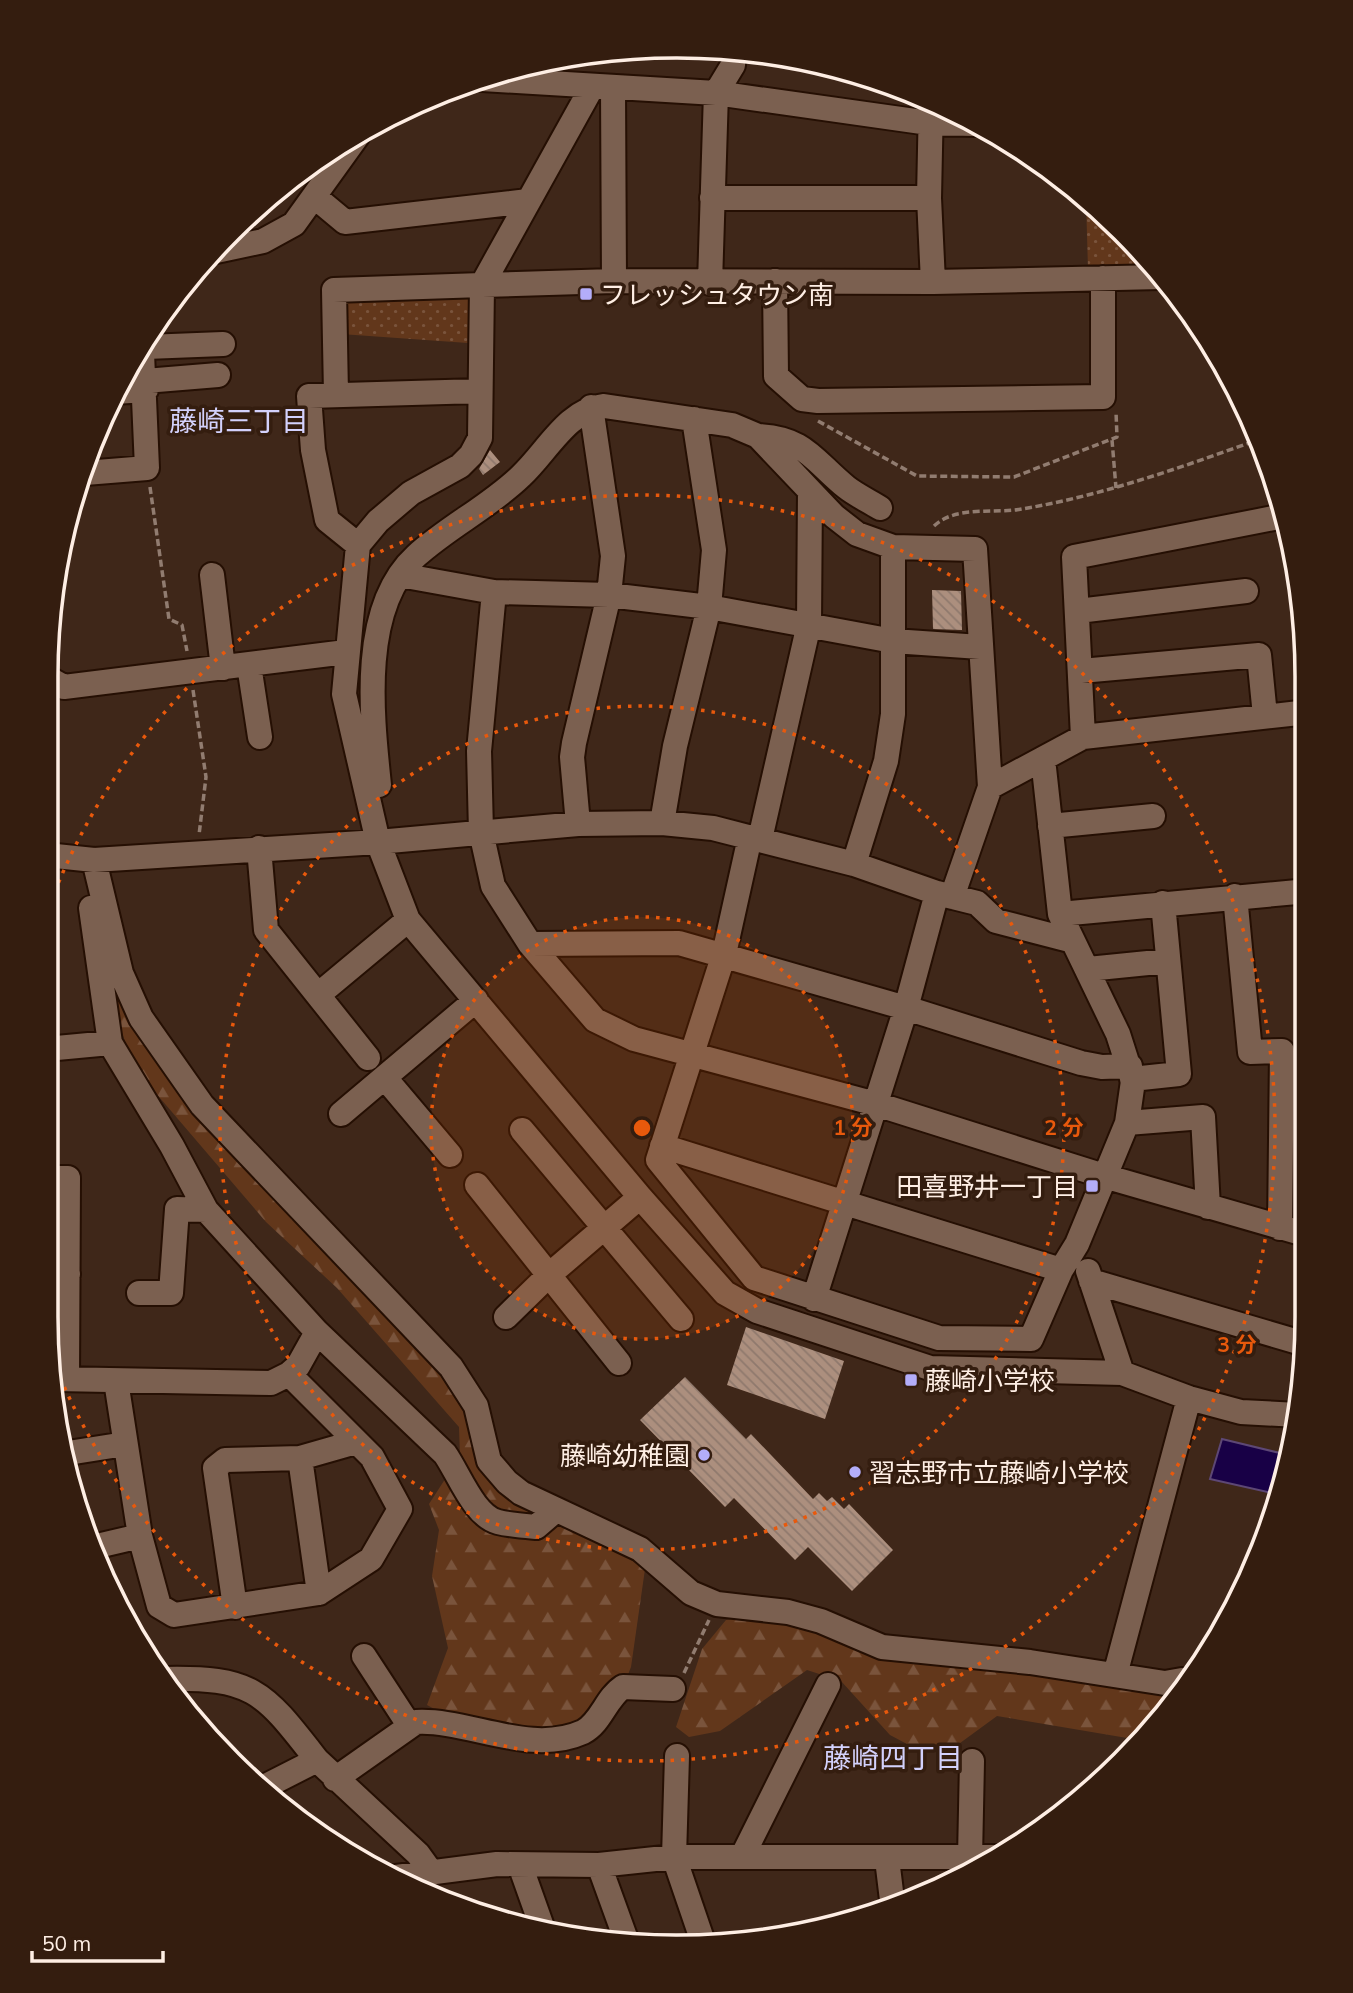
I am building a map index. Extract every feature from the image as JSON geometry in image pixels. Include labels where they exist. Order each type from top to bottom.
[{"type":"street","points":[[710,283],[716,93],[733,61]]},
{"type":"street","points":[[509,81],[716,93],[928,112]]},
{"type":"street","points":[[602,88],[528,201],[482,285],[480,438],[471,455],[460,466],[411,493],[378,521],[358,545],[344,694],[378,842],[408,920],[640,1197],[725,1293],[757,1311],[930,1368],[1122,1373],[1189,1398],[1241,1412],[1287,1414]]},
{"type":"street","points":[[602,88],[614,281]]},
{"type":"street","points":[[930,113],[929,198],[933,282]]},
{"type":"street","points":[[231,248],[263,241],[294,225],[344,155]]},
{"type":"street","points":[[315,197],[345,222],[528,201]]},
{"type":"street","points":[[712,198],[929,198]]},
{"type":"street","points":[[336,394],[334,290],[614,281],[933,282],[1149,277]]},
{"type":"street","points":[[775,281],[776,376],[802,399],[1103,397],[1103,278]]},
{"type":"street","points":[[154,347],[223,344]]},
{"type":"street","points":[[93,471],[147,468],[143,364]]},
{"type":"street","points":[[130,388],[218,375]]},
{"type":"street","points":[[358,545],[327,520],[313,450],[309,396],[480,391]]},
{"type":"street","points":[[378,842],[380,804],[371,700],[378,636],[400,575],[432,542],[502,495],[547,450],[574,417],[591,407],[604,406],[694,418],[732,425],[758,436],[781,437],[801,445],[848,489],[880,508]]},
{"type":"street","points":[[578,824],[572,757],[609,596],[613,556],[591,407]]},
{"type":"street","points":[[662,823],[675,746],[709,607],[714,550],[694,418]]},
{"type":"street","points":[[758,436],[834,516],[857,534],[893,547],[975,549],[990,787],[944,895],[814,1299]]},
{"type":"street","points":[[810,491],[809,624],[724,954],[657,1160],[754,1278],[939,1338],[1031,1339],[1061,1270],[1077,1244],[1126,1123],[1131,1072],[1088,969],[1060,914],[1043,759]]},
{"type":"street","points":[[1083,737],[1074,557],[1274,518]]},
{"type":"street","points":[[854,864],[886,761],[893,713],[893,547]]},
{"type":"street","points":[[212,575],[223,668]]},
{"type":"street","points":[[400,575],[494,592],[609,596],[709,607],[893,641],[980,647]]},
{"type":"street","points":[[1078,611],[1246,591]]},
{"type":"street","points":[[494,592],[479,751],[481,832],[493,886],[530,944],[595,1020],[634,1039],[876,1104],[1104,1176],[1295,1232]]},
{"type":"street","points":[[58,684],[64,687],[346,652]]},
{"type":"street","points":[[1081,671],[1259,655],[1265,716]]},
{"type":"street","points":[[249,665],[260,737]]},
{"type":"street","points":[[990,787],[1083,737],[1295,713]]},
{"type":"street","points":[[1050,826],[1153,816]]},
{"type":"street","points":[[58,858],[94,866],[197,851],[378,842],[578,824],[662,823],[713,828],[854,864],[944,895],[977,903],[996,921],[1073,940]]},
{"type":"street","points":[[259,848],[266,930],[368,1058]]},
{"type":"street","points":[[94,866],[90,898],[110,1043],[172,1146],[206,1210],[317,1332],[445,1454],[460,1475],[477,1510],[495,1522],[536,1528],[556,1510]]},
{"type":"street","points":[[94,866],[121,973],[141,1018],[202,1105],[451,1367],[476,1406],[489,1461],[507,1482],[521,1493],[640,1549],[691,1593],[717,1604],[788,1612],[821,1621],[883,1647],[1165,1683],[1176,1681]]},
{"type":"street","points":[[1060,914],[1295,892]]},
{"type":"street","points":[[1235,896],[1250,1052],[1282,1051],[1280,1228]]},
{"type":"street","points":[[530,944],[679,943],[906,1008],[1081,1063],[1131,1072],[1179,1074],[1163,903]]},
{"type":"street","points":[[318,995],[408,920]]},
{"type":"street","points":[[1088,969],[1168,961]]},
{"type":"street","points":[[341,1114],[476,1000]]},
{"type":"street","points":[[58,1048],[110,1043]]},
{"type":"street","points":[[385,1078],[450,1155]]},
{"type":"street","points":[[1126,1123],[1203,1117],[1208,1207]]},
{"type":"street","points":[[522,1130],[681,1320]]},
{"type":"street","points":[[662,1146],[1061,1270]]},
{"type":"street","points":[[477,1185],[619,1363]]},
{"type":"street","points":[[506,1317],[549,1275],[640,1197]]},
{"type":"street","points":[[139,1293],[171,1293],[177,1209],[206,1210]]},
{"type":"street","points":[[1077,1244],[1122,1373]]},
{"type":"street","points":[[1091,1280],[1294,1341]]},
{"type":"street","points":[[58,1295],[62,1379],[271,1383],[298,1366],[317,1332]]},
{"type":"street","points":[[116,1381],[140,1535],[159,1605],[174,1615],[319,1593],[371,1559],[400,1509],[372,1457],[289,1374]]},
{"type":"street","points":[[1115,1675],[1189,1398]]},
{"type":"street","points":[[235,1607],[215,1468],[225,1460],[300,1458],[356,1442]]},
{"type":"street","points":[[73,1452],[125,1444]]},
{"type":"street","points":[[300,1458],[319,1593]]},
{"type":"street","points":[[102,1545],[140,1535]]},
{"type":"street","points":[[364,1656],[409,1725]]},
{"type":"street","points":[[176,1680],[225,1682],[251,1688],[277,1708],[317,1760],[418,1854],[431,1871]]},
{"type":"street","points":[[742,1857],[828,1685]]},
{"type":"street","points":[[335,1779],[409,1725],[431,1721],[499,1737],[571,1735],[592,1726],[612,1696],[623,1687],[673,1689]]},
{"type":"street","points":[[677,1756],[674,1857],[700,1934]]},
{"type":"street","points":[[271,1784],[317,1760]]},
{"type":"street","points":[[411,1874],[520,1865],[599,1865],[674,1857],[887,1860],[956,1865],[972,1761]]},
{"type":"street","points":[[887,1860],[891,1896]]},
{"type":"street","points":[[520,1865],[539,1919]]},
{"type":"street","points":[[599,1865],[624,1933]]},
{"type":"path","points":[[802,399],[812,418],[917,476],[1014,477],[1118,437],[1116,402],[1103,397]]},
{"type":"path","points":[[1112,440],[1116,488]]},
{"type":"path","points":[[941,519],[963,513],[1019,510],[1116,488],[1249,443]]},
{"type":"path","points":[[147,468],[169,619],[182,625],[206,777],[197,851]]},
{"type":"path","points":[[673,1689],[679,1684],[717,1604]]},
{"type":"green space","points":[[1086,213],[1140,267],[1088,269]]},
{"type":"green space","points":[[470,295],[468,343],[341,334],[341,306],[349,297]]},
{"type":"green space","points":[[121,990],[138,1033],[445,1370],[472,1417],[484,1468],[645,1569],[631,1667],[611,1717],[564,1725],[517,1728],[471,1722],[427,1705],[448,1648],[432,1576],[439,1530],[429,1504],[460,1456],[459,1427],[337,1288],[266,1222],[154,1091],[129,1052],[114,1011]]},
{"type":"green space","points":[[763,1614],[1171,1687],[1129,1738],[997,1716],[956,1746],[924,1753],[890,1735],[841,1681],[807,1670],[720,1731],[689,1737],[676,1727],[702,1649],[726,1620]]},
{"type":"shaded area","points":[[1222,1439],[1279,1453],[1269,1492],[1210,1479]]},
{"type":"building","points":[[490,450],[500,462],[483,475],[479,469]]},
{"type":"building","points":[[932,590],[961,591],[962,630],[933,629]]},
{"type":"building","points":[[746,1327],[844,1361],[825,1419],[727,1385]]},
{"type":"building","points":[[685,1377],[746,1439],[751,1434],[813,1499],[819,1493],[827,1501],[832,1497],[844,1509],[849,1504],[893,1550],[852,1591],[808,1547],[795,1560],[734,1498],[725,1507],[640,1420]]},
{"type":"place","name":"フレッシュタウン南","points":[[586,294]]},
{"type":"place","name":"田喜野井一丁目","points":[[1092,1186]]},
{"type":"place","name":"藤崎小学校","points":[[911,1380]]},
{"type":"place","name":"藤崎幼稚園","points":[[704,1455]]},
{"type":"place","name":"習志野市立藤崎小学校","points":[[855,1472]]},
{"type":"district","name":"藤崎三丁目","points":[[239,420]]},
{"type":"district","name":"藤崎四丁目","points":[[893,1757]]}]
